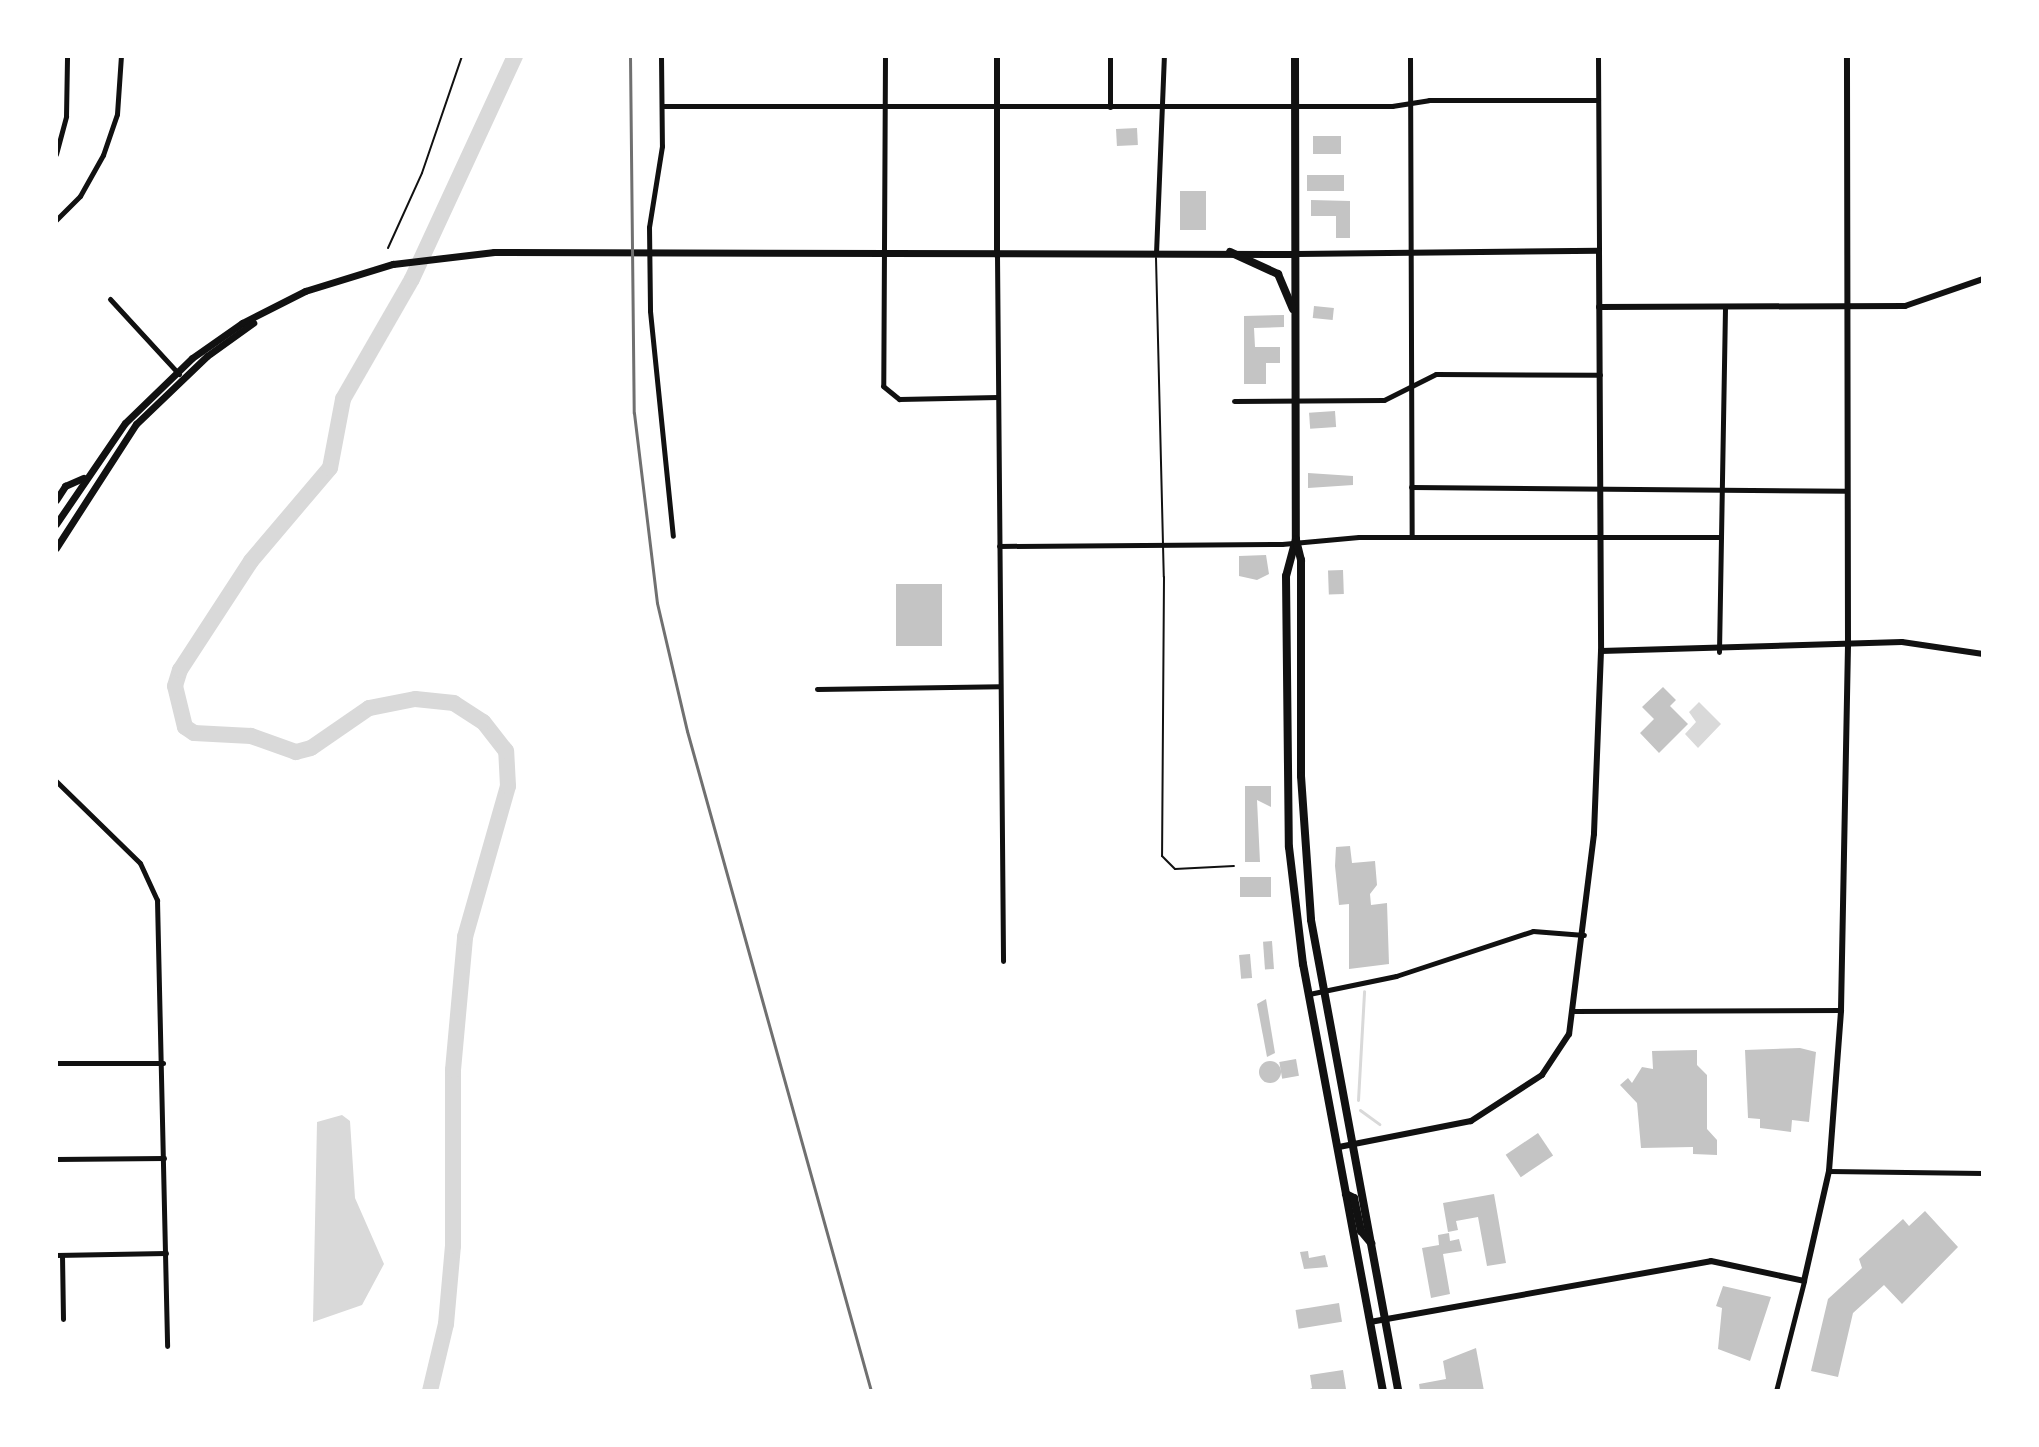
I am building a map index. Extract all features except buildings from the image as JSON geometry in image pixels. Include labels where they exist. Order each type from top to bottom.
[{"type":"main road","points":[[1295,56],[1296,539],[1301,560],[1304,840],[1323,992],[1398,1391]]},
{"type":"main road","points":[[56,524],[85,477],[125,423],[242,323],[337,280],[393,264],[478,252],[1296,254]]},
{"type":"main road","points":[[1230,252],[1278,274],[1297,318]]},
{"type":"main road","points":[[56,548],[125,438],[179,375]]},
{"type":"main road","points":[[56,500],[68,484],[85,477]]},
{"type":"main road","points":[[1296,539],[1286,576],[1288,823],[1309,994],[1383,1391]]},
{"type":"main road","points":[[1346,1194],[1354,1198],[1361,1231],[1371,1243]]},
{"type":"street","points":[[56,154],[66,116],[67,56]]},
{"type":"street","points":[[56,220],[80,196],[103,155],[117,114],[121,56]]},
{"type":"street","points":[[661,56],[662,106],[649,227],[650,311],[673,536]]},
{"type":"street","points":[[885,56],[883,386],[889,394],[899,399],[998,397]]},
{"type":"street","points":[[997,56],[1003,961]]},
{"type":"street","points":[[1110,56],[1110,107]]},
{"type":"street","points":[[1156,253],[1164,56]]},
{"type":"street","points":[[1410,56],[1412,537]]},
{"type":"street","points":[[1338,1147],[1476,1118],[1552,1065],[1569,1034],[1584,935],[1601,651],[1598,56]]},
{"type":"street","points":[[1776,1391],[1829,1171],[1841,1010],[1848,646],[1847,56]]},
{"type":"street","points":[[662,106],[885,109],[1598,100]]},
{"type":"street","points":[[1296,254],[1599,251]]},
{"type":"street","points":[[1599,307],[1905,306],[1983,279]]},
{"type":"street","points":[[110,299],[179,375]]},
{"type":"street","points":[[1719,652],[1725,306]]},
{"type":"street","points":[[1234,401],[1297,403],[1384,400],[1436,374],[1600,375]]},
{"type":"street","points":[[1411,487],[1847,491]]},
{"type":"street","points":[[999,546],[1412,537],[1721,537]]},
{"type":"street","points":[[1601,651],[1719,652],[1902,642],[1983,654]]},
{"type":"street","points":[[817,689],[1000,686]]},
{"type":"street","points":[[56,781],[129,851],[152,883],[160,923],[167,1346]]},
{"type":"street","points":[[1309,994],[1404,974],[1533,931],[1584,935]]},
{"type":"street","points":[[1574,1011],[1841,1010]]},
{"type":"street","points":[[56,1063],[163,1063]]},
{"type":"street","points":[[56,1159],[164,1158]]},
{"type":"street","points":[[1829,1171],[1983,1173]]},
{"type":"street","points":[[63,1319],[59,1255],[166,1253]]},
{"type":"street","points":[[1370,1322],[1711,1261],[1804,1281]]},
{"type":"lane","points":[[1156,253],[1163,544],[1162,856],[1175,869],[1234,866]]},
{"type":"path","points":[[388,248],[422,173],[462,56]]},
{"type":"shaded area","points":[[1699,702],[1721,724],[1698,748],[1685,734],[1696,722],[1689,712]]},
{"type":"shaded area","points":[[342,1115],[350,1121],[355,1198],[384,1264],[362,1305],[313,1322],[317,1122]]},
{"type":"waterway","points":[[430,1391],[446,1324],[453,1246],[453,1070],[465,937],[508,786],[506,751],[483,722],[454,703],[415,699],[369,708],[311,748],[296,752],[251,736],[194,733],[185,727],[175,686],[180,670],[251,561],[330,468],[343,399],[412,279],[515,56]]},
{"type":"waterway","points":[[1358,1100],[1364,991]]},
{"type":"waterway","points":[[1360,1110],[1379,1124]]},
{"type":"railway","points":[[630,56],[634,413],[657,603],[687,731],[871,1391]]}]
